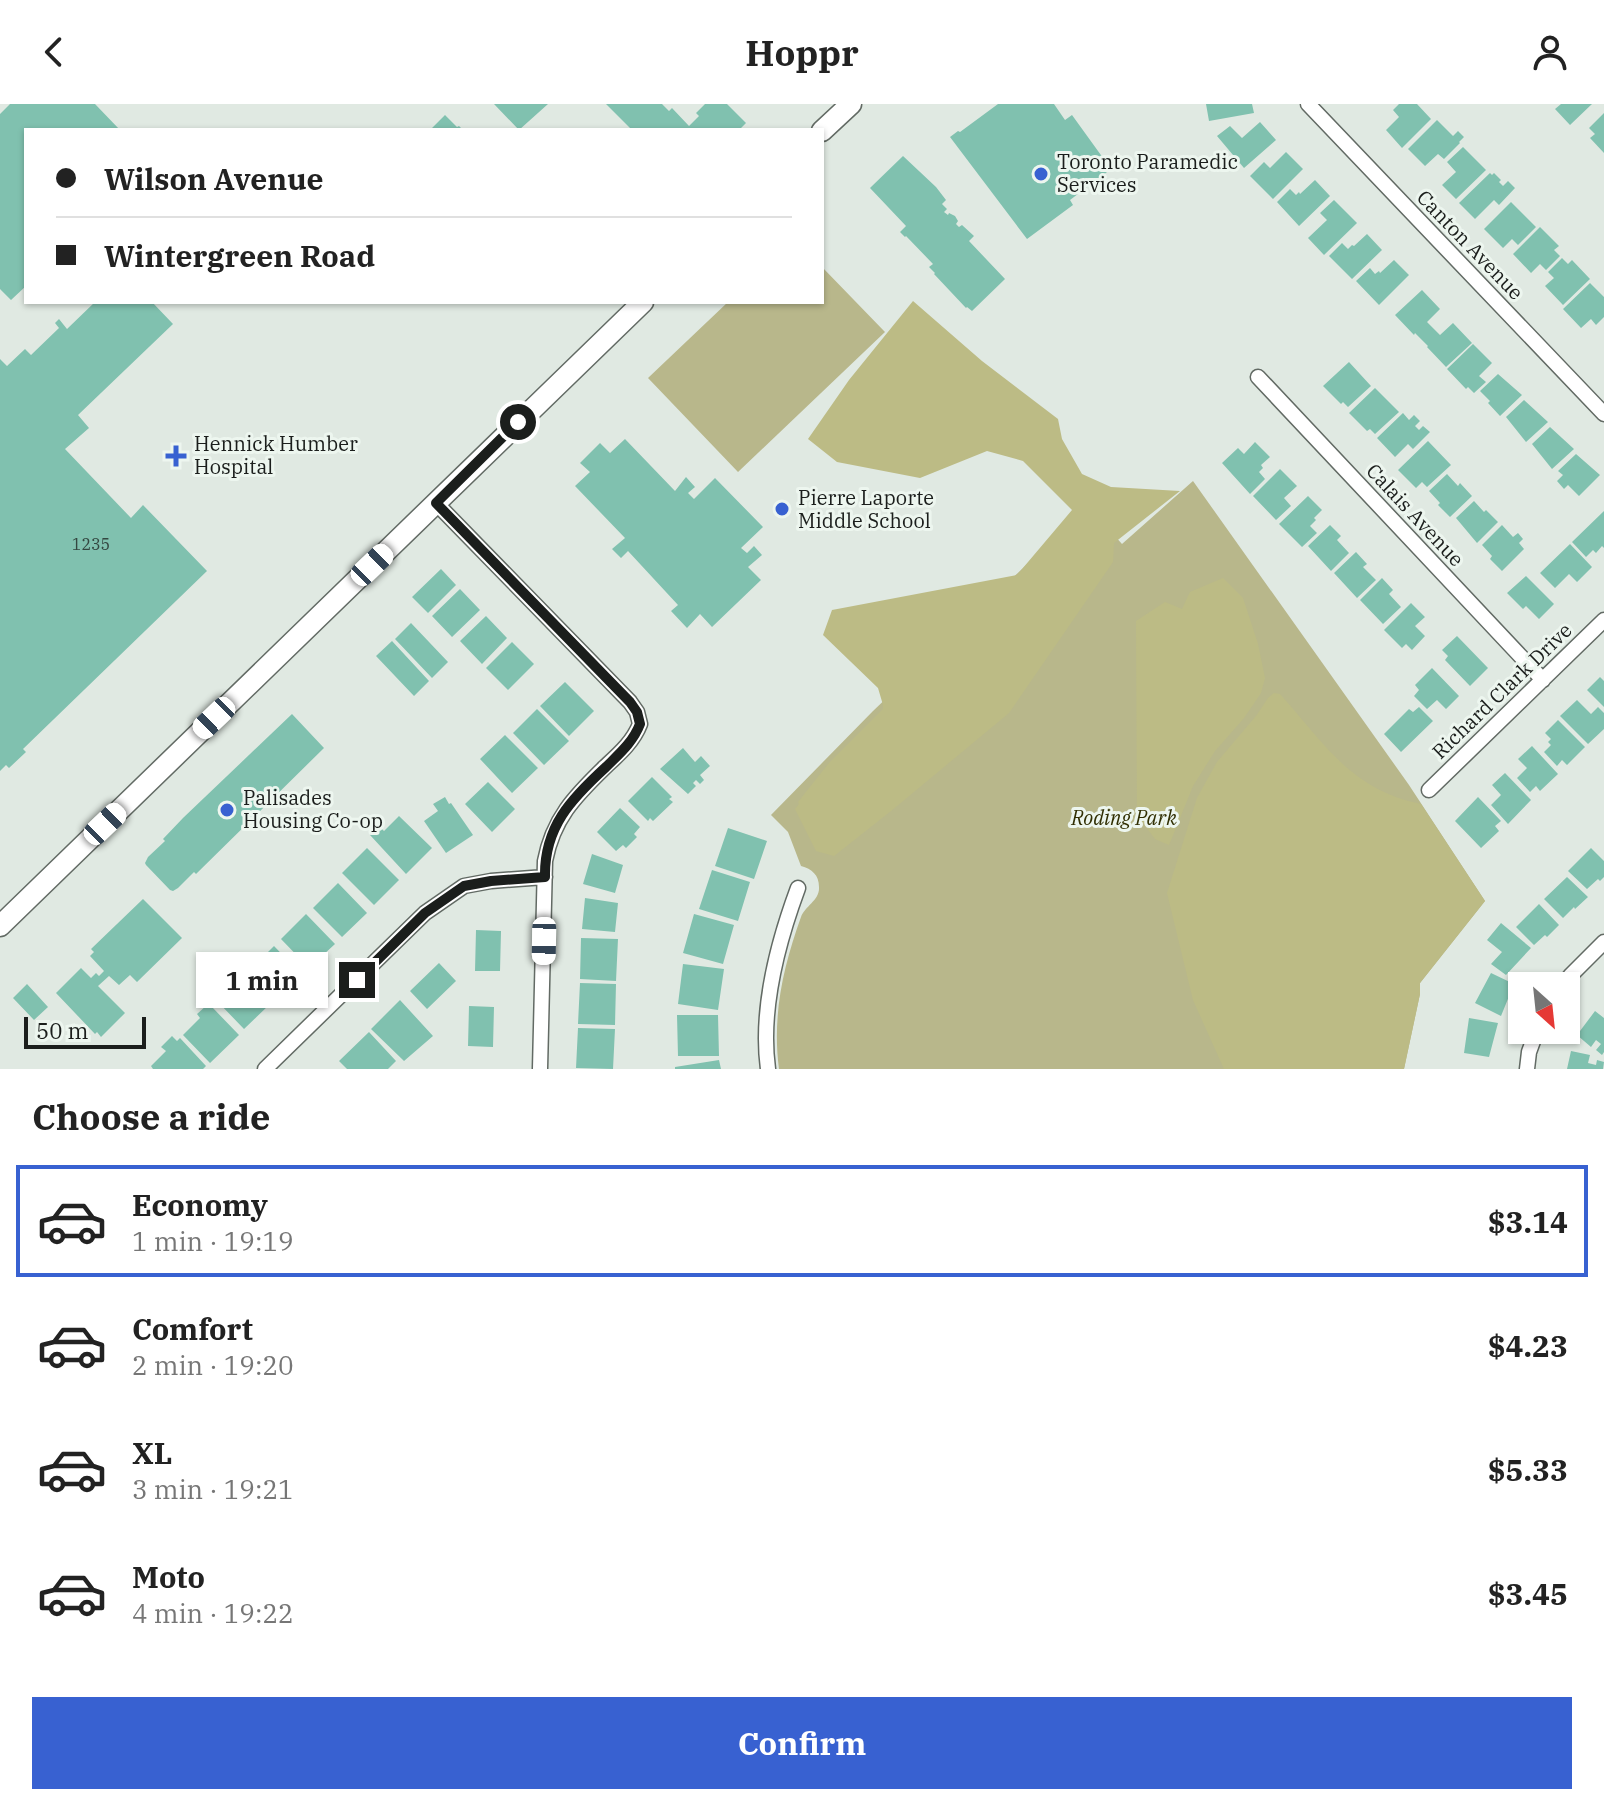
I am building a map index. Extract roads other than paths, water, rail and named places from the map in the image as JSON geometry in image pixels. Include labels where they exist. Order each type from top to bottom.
[{"type":"main road","points":[[824,129],[851,104]]},
{"type":"main road","points":[[0,926],[641,304]]},
{"type":"street","name":"Canton Avenue","points":[[1308,104],[1604,414]]},
{"type":"street","name":"Calais Avenue","points":[[1258,377],[1543,680]]},
{"type":"street","points":[[436,503],[637,712],[640,724],[630,743],[589,782],[561,816],[548,843],[540,1069]]},
{"type":"street","name":"Richard Clark Drive","points":[[1429,790],[1604,620]]},
{"type":"street","points":[[265,1069],[425,913],[464,886],[545,877]]},
{"type":"street","points":[[768,1069],[766,1016],[788,914],[798,888]]},
{"type":"street","points":[[1574,972],[1604,942]]},
{"type":"street","points":[[1527,1069],[1532,1044]]},
{"type":"place","name":"Toronto Paramedic Services","points":[[1041,174]]},
{"type":"place","name":"Hennick Humber Hospital","points":[[176,456]]},
{"type":"place","name":"Pierre Laporte Middle School","points":[[782,509]]},
{"type":"place","name":"Palisades Housing Co-op","points":[[227,810]]},
{"type":"park label","name":"Roding Park","points":[[1124,818]]}]
